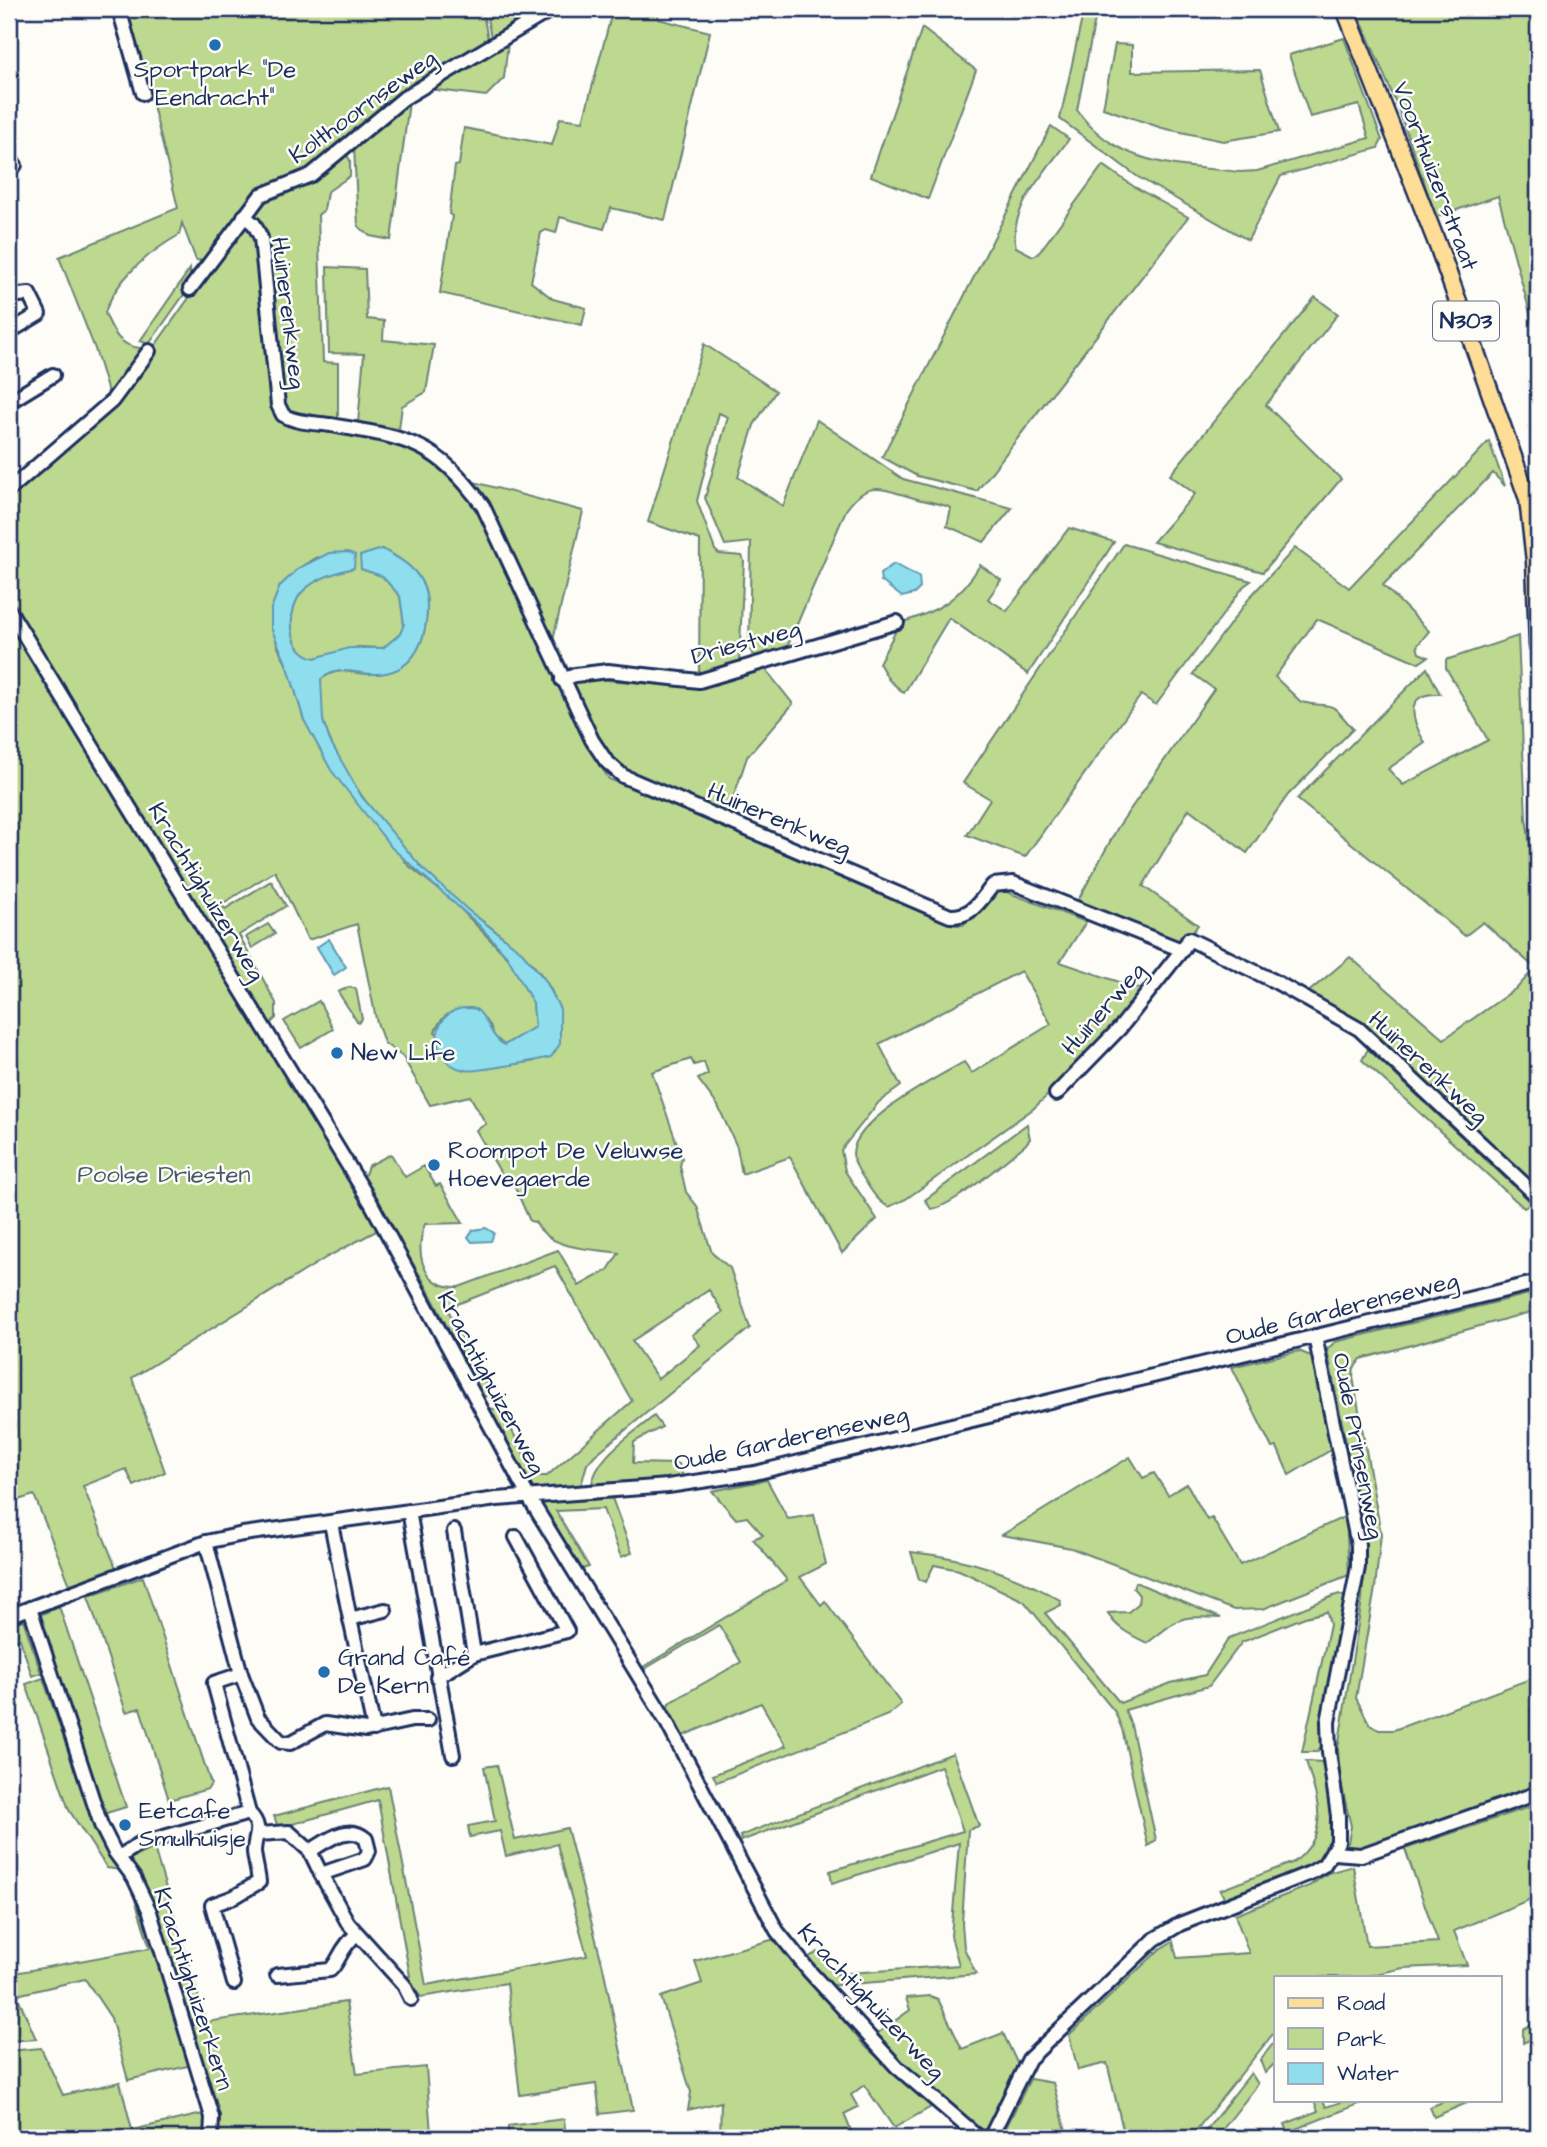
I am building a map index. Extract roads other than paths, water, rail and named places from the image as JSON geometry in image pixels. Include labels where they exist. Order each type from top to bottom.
[{"type":"main road","name":"Voorthuizerstraat","points":[[1345,9],[1440,251],[1528,499],[1538,646]]},
{"type":"street","points":[[119,9],[143,93]]},
{"type":"street","name":"Kolthoornseweg","points":[[190,289],[261,195],[311,175],[330,162],[404,98],[552,9]]},
{"type":"street","name":"Huinerenkweg","points":[[244,216],[254,224],[261,238],[278,405],[283,415],[397,436],[419,445],[458,474],[483,506],[592,740],[606,761],[623,776],[950,916],[962,916],[973,909],[993,886],[1013,883],[1182,950],[1189,939],[1276,982],[1359,1029],[1538,1197]]},
{"type":"street","points":[[9,296],[29,294],[39,314],[9,332]]},
{"type":"street","points":[[10,484],[112,401],[149,351]]},
{"type":"street","points":[[9,402],[53,375]]},
{"type":"street","name":"Krachtighuizerweg","points":[[9,611],[372,1203],[528,1496],[665,1719],[777,1931],[810,1972],[897,2067],[980,2138]]},
{"type":"street","name":"Driestweg","points":[[562,680],[575,675],[608,671],[699,681],[897,622]]},
{"type":"street","name":"Huinerweg","points":[[1056,1094],[1120,1028],[1182,950]]},
{"type":"street","name":"Oude Garderenseweg","points":[[9,1616],[206,1542],[528,1496],[668,1486],[755,1473],[1538,1282]]},
{"type":"street","name":"Oude Prinsenweg","points":[[1315,1336],[1359,1545],[1354,1596],[1328,1722],[1339,1833],[1334,1853]]},
{"type":"street","points":[[409,1511],[453,1755]]},
{"type":"street","points":[[331,1523],[373,1729]]},
{"type":"street","points":[[454,1531],[474,1654]]},
{"type":"street","points":[[438,1678],[474,1654],[567,1631],[516,1537]]},
{"type":"street","points":[[206,1542],[241,1674],[258,1718],[281,1742],[290,1743],[325,1724],[373,1729],[412,1720],[428,1720]]},
{"type":"street","name":"Krachtighuizerkern","points":[[30,1608],[101,1825],[134,1878],[150,1912],[212,2118],[211,2138]]},
{"type":"street","points":[[349,1619],[385,1610]]},
{"type":"street","name":"Krachtighuizerkern","points":[[234,1983],[212,1905],[257,1886],[259,1878],[254,1847],[259,1834],[249,1813],[214,1684],[241,1674]]},
{"type":"street","points":[[990,2138],[1029,2059],[1155,1939],[1180,1924],[1310,1874],[1324,1866],[1334,1853],[1361,1855],[1538,1793]]},
{"type":"street","points":[[119,1857],[139,1844],[249,1813]]},
{"type":"street","points":[[259,1834],[289,1832],[310,1850],[335,1904],[357,1934],[388,1965],[411,1999]]},
{"type":"street","points":[[310,1850],[339,1834],[356,1833],[366,1839],[369,1851],[365,1859],[321,1874]]},
{"type":"street","points":[[277,1975],[335,1968],[343,1945],[357,1934]]},
{"type":"water","points":[[382,549],[408,565],[420,579],[427,609],[424,634],[414,655],[398,669],[373,674],[340,671],[321,679],[323,721],[330,741],[362,797],[423,869],[469,911],[520,950],[546,981],[560,1009],[560,1044],[551,1057],[506,1066],[464,1070],[451,1064],[442,1055],[438,1032],[450,1013],[461,1009],[476,1009],[499,1042],[504,1045],[535,1027],[533,1003],[507,956],[479,925],[392,848],[331,770],[304,720],[289,670],[271,628],[271,609],[280,586],[299,568],[329,553],[348,552],[355,555],[354,568],[321,579],[304,590],[298,598],[292,617],[294,638],[305,654],[315,658],[349,648],[383,648],[400,634],[404,624],[400,596],[382,576],[361,569],[360,556]]},
{"type":"water","points":[[894,564],[919,577],[920,588],[914,594],[902,597],[881,581],[880,574]]},
{"type":"water","points":[[329,939],[346,967],[334,975],[317,947]]},
{"type":"water","points":[[486,1228],[494,1233],[491,1241],[472,1242],[468,1237],[473,1230]]},
{"type":"place","name":"Sportpark “De Eendracht”","points":[[215,45]]},
{"type":"place","name":"New Life","points":[[337,1053]]},
{"type":"place","name":"Roompot De Veluwse Hoevegaerde","points":[[434,1165]]},
{"type":"place","name":"Grand Café De Kern","points":[[324,1672]]},
{"type":"place","name":"Eetcafe Smulhuisje","points":[[125,1825]]},
{"type":"park label","name":"Poolse Driesten","points":[[164,1175]]}]
